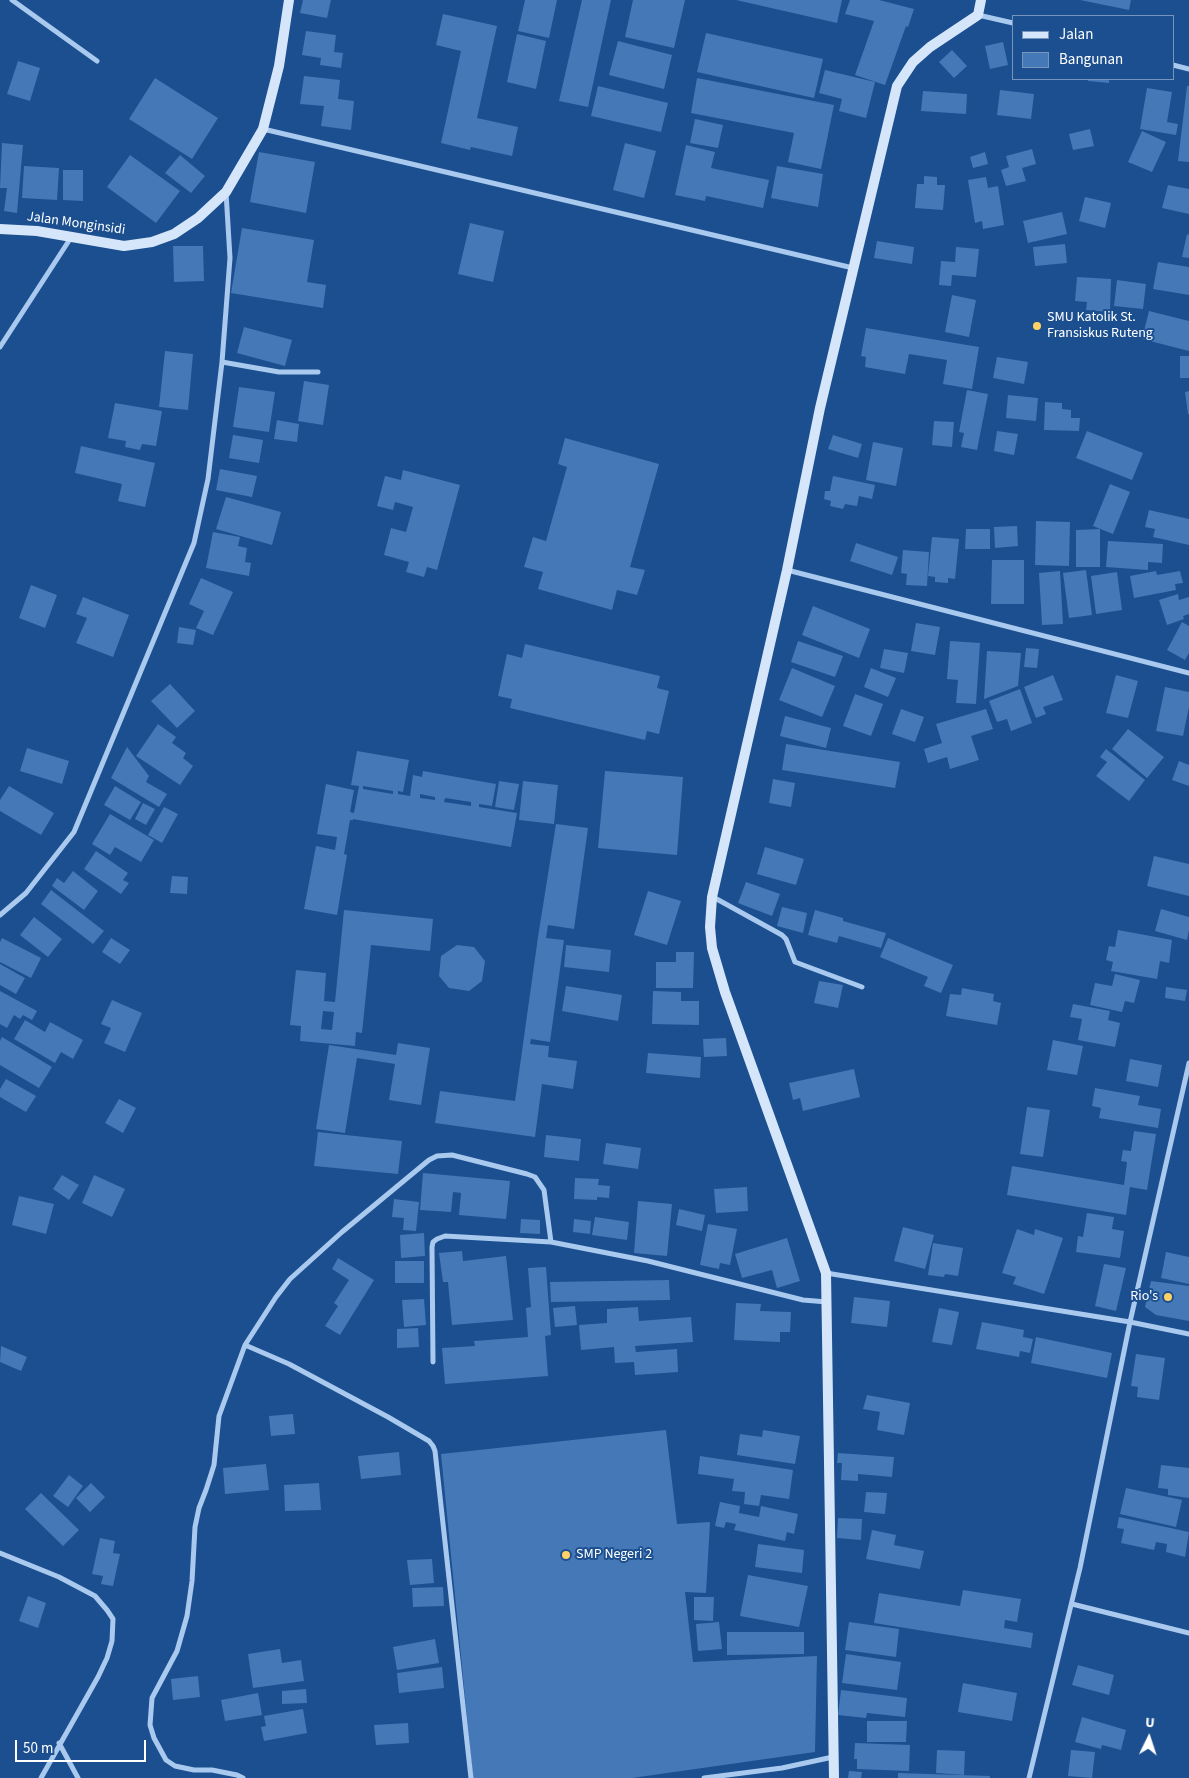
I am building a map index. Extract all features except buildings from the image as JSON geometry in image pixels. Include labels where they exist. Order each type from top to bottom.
[{"type":"street","points":[[12,0],[97,61]]},
{"type":"street","name":"Jalan Monginsidi","points":[[0,229],[37,230],[124,246],[152,242],[174,234],[190,223],[226,192],[263,129],[279,66],[289,0]]},
{"type":"street","points":[[834,1778],[826,1273],[729,1002],[712,948],[710,927],[712,897],[787,570],[820,408],[898,86],[913,62],[930,47],[978,14],[981,0]]},
{"type":"street","points":[[978,14],[1012,23]]},
{"type":"street","points":[[1174,65],[1189,69]]},
{"type":"street","points":[[263,129],[853,268]]},
{"type":"street","points":[[0,915],[26,893],[74,832],[194,543],[208,479],[222,362],[230,258],[226,192]]},
{"type":"street","points":[[0,347],[72,236]]},
{"type":"street","points":[[222,362],[279,372],[318,372]]},
{"type":"street","points":[[787,570],[1189,673]]},
{"type":"street","points":[[712,897],[782,935],[786,939],[796,962],[862,986]]},
{"type":"street","points":[[1028,1778],[1072,1604],[1130,1322],[1189,1063]]},
{"type":"street","points":[[243,1778],[212,1770],[194,1770],[175,1766],[166,1760],[154,1738],[150,1725],[152,1698],[177,1651],[187,1616],[198,1508],[214,1465],[218,1416],[245,1345],[290,1279],[342,1232],[428,1160],[437,1156],[452,1155],[535,1177],[544,1190],[551,1242]]},
{"type":"street","points":[[433,1362],[432,1247],[437,1239],[446,1236],[551,1242],[648,1261],[803,1300],[827,1302]]},
{"type":"street","points":[[826,1273],[1130,1322],[1189,1334]]},
{"type":"street","points":[[245,1345],[289,1364],[388,1417],[429,1441],[433,1446],[471,1778]]},
{"type":"street","points":[[0,1553],[59,1577],[95,1596],[108,1610],[112,1619],[112,1641],[107,1658],[41,1778]]},
{"type":"street","points":[[1072,1604],[1189,1633]]},
{"type":"street","points":[[60,1743],[78,1778]]},
{"type":"street","points":[[704,1778],[782,1768],[833,1757]]},
{"type":"place","name":"SMU Katolik St. Fransiskus Ruteng","points":[[1037,326]]},
{"type":"place","name":"Rio's","points":[[1168,1297]]},
{"type":"place","name":"SMP Negeri 2","points":[[566,1555]]}]
